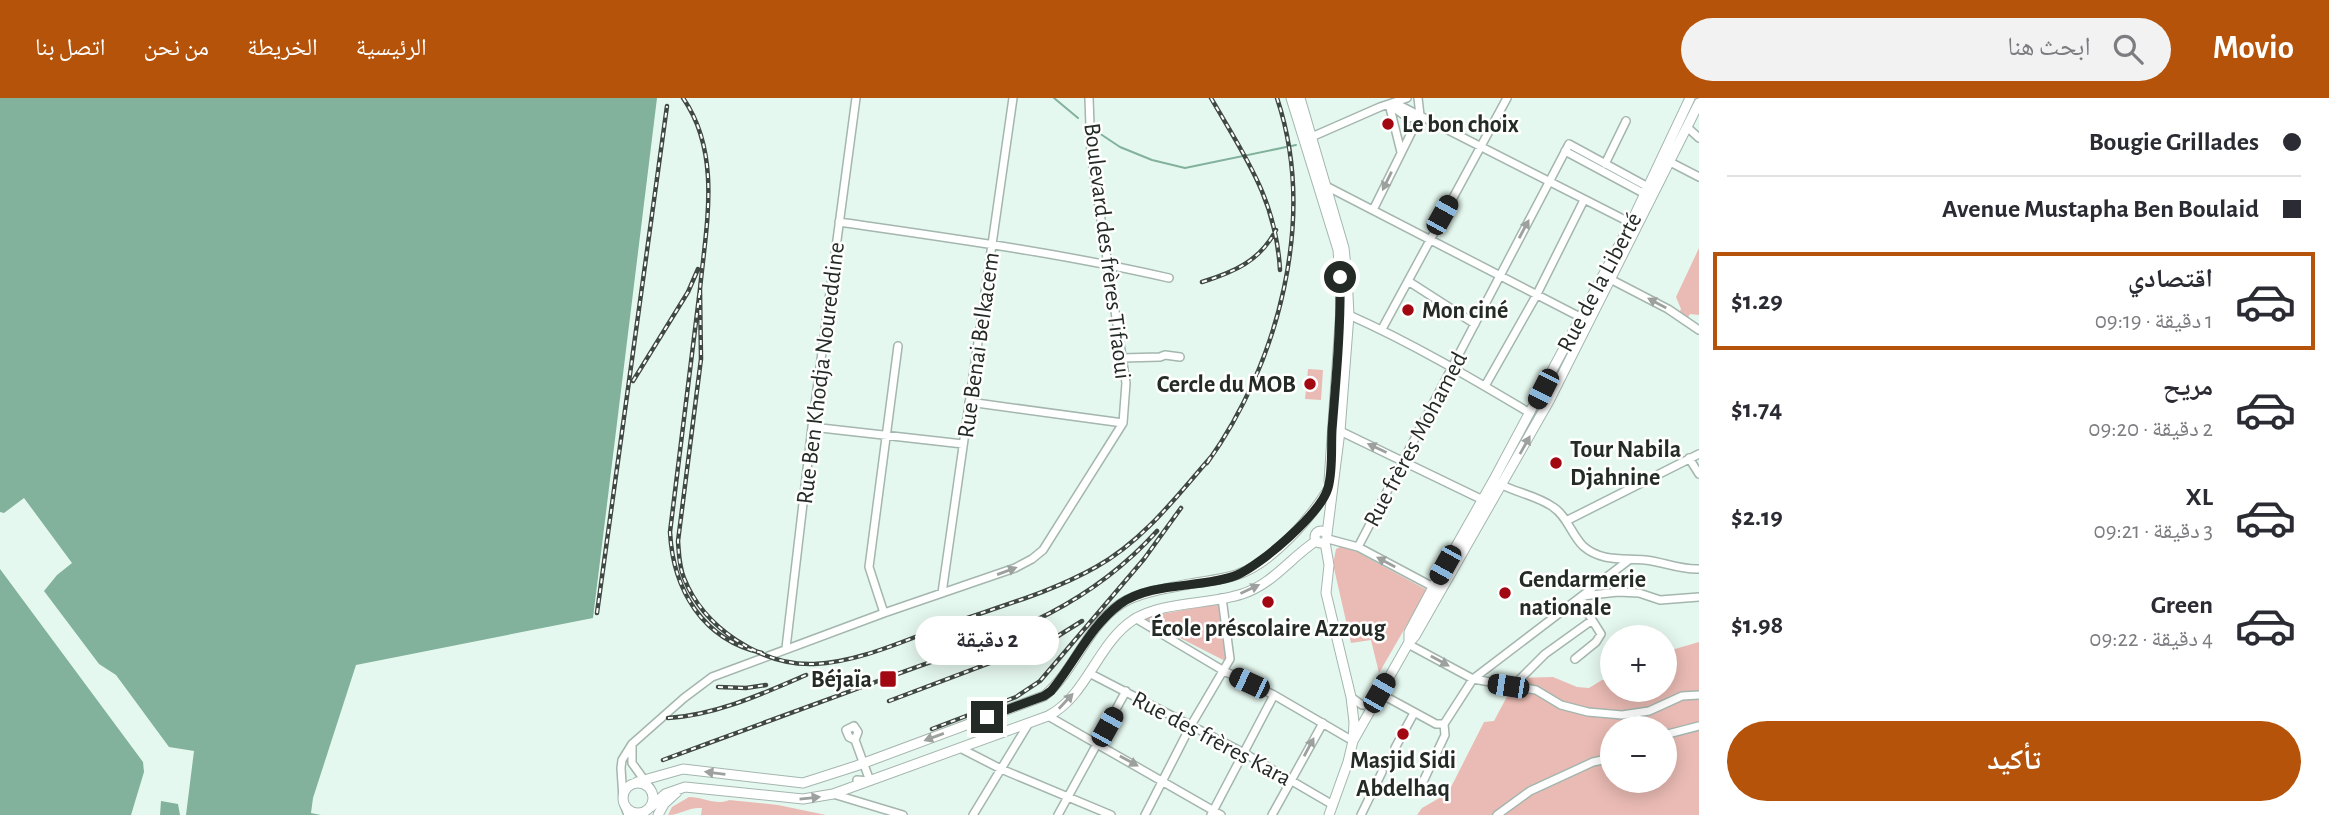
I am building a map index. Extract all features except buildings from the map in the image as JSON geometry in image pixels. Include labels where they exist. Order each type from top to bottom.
[{"type":"main road","points":[[645,804],[625,790],[623,802],[631,811],[645,804],[665,794],[685,788],[803,799],[834,794],[1048,716],[1064,705],[1122,630],[1135,618],[1158,610],[1243,594],[1274,577],[1304,548],[1322,537],[1340,431],[1349,315],[1344,248],[1326,186],[1291,98]]},
{"type":"main road","points":[[1300,98],[1308,139],[1338,250],[1341,309],[1322,537],[1329,565],[1326,593],[1351,697],[1353,741]]},
{"type":"main road","name":"Rue de la Liberté","points":[[1437,589],[1492,505],[1498,484],[1530,413],[1631,223],[1690,98]]},
{"type":"main road","name":"Rue de la Liberté","points":[[1437,589],[1482,500],[1498,484],[1612,280],[1699,103]]},
{"type":"main road","points":[[645,804],[683,769],[803,783],[1044,696],[1058,682],[1094,632],[1120,604],[1153,591],[1236,575],[1263,561],[1310,517],[1328,490]]},
{"type":"main road","points":[[1299,526],[1322,537]]},
{"type":"main road","points":[[1329,815],[1353,741],[1415,636],[1437,589]]},
{"type":"main road","points":[[1333,805],[1337,815]]},
{"type":"street","name":"Rue Ben Khodja Noureddine","points":[[786,649],[812,427],[856,98]]},
{"type":"street","name":"Rue Benai Belkacem","points":[[942,593],[1013,98]]},
{"type":"street","name":"Boulevard des frères Tifaoui","points":[[632,744],[706,681],[884,613],[1015,568],[1043,550],[1123,423],[1126,383],[1091,154],[1089,98]]},
{"type":"street","points":[[1380,98],[1380,107]]},
{"type":"street","points":[[1308,139],[1407,98]]},
{"type":"street","points":[[1373,210],[1420,116],[1418,98]]},
{"type":"street","points":[[1382,329],[1507,98]]},
{"type":"street","points":[[1392,104],[1481,145],[1631,223]]},
{"type":"street","points":[[1392,104],[1401,152]]},
{"type":"street","points":[[1605,164],[1626,121]]},
{"type":"street","points":[[1687,127],[1699,138]]},
{"type":"street","points":[[1567,148],[1647,191]]},
{"type":"street","points":[[1567,148],[1605,164],[1647,191]]},
{"type":"street","name":"Rue frères Mohamed","points":[[1358,547],[1567,148]]},
{"type":"street","points":[[1670,162],[1699,177]]},
{"type":"street","points":[[1326,186],[1580,317]]},
{"type":"street","points":[[1485,386],[1536,296],[1584,200]]},
{"type":"street","points":[[839,222],[992,244],[1108,264],[1169,278]]},
{"type":"street","points":[[1612,280],[1668,309],[1699,330]]},
{"type":"street","points":[[1408,281],[1475,324]]},
{"type":"street","points":[[1349,315],[1382,329],[1453,367],[1530,413]]},
{"type":"street","points":[[884,613],[869,567],[898,346]]},
{"type":"street","points":[[1122,358],[1164,355],[1180,357]]},
{"type":"street","points":[[970,402],[1123,423]]},
{"type":"street","points":[[812,427],[964,444]]},
{"type":"street","points":[[1340,431],[1492,505]]},
{"type":"street","points":[[1566,521],[1699,454]]},
{"type":"street","points":[[1689,458],[1699,474]]},
{"type":"street","points":[[1498,484],[1530,494],[1551,505],[1593,554],[1618,560],[1645,560],[1699,569]]},
{"type":"street","points":[[1322,537],[1358,547],[1437,589]]},
{"type":"street","points":[[1443,725],[1473,679],[1629,560]]},
{"type":"street","points":[[1582,596],[1618,592],[1639,593],[1660,600],[1699,597]]},
{"type":"street","points":[[1575,659],[1601,634],[1584,607],[1582,596]]},
{"type":"street","points":[[1144,815],[1190,727],[1230,659],[1222,598]]},
{"type":"street","points":[[1135,618],[1224,671],[1274,695],[1353,741]]},
{"type":"street","points":[[1512,687],[1545,654],[1591,621]]},
{"type":"street","points":[[1409,643],[1473,679],[1536,690],[1561,705],[1588,712],[1622,715],[1649,711],[1682,696],[1699,695]]},
{"type":"street","name":"Rue des frères Kara","points":[[1089,673],[1244,753],[1333,805]]},
{"type":"street","points":[[1058,815],[1126,691]]},
{"type":"street","points":[[1379,693],[1413,713],[1443,725]]},
{"type":"street","points":[[1048,716],[1162,780],[1215,814],[1274,695]]},
{"type":"street","points":[[1351,697],[1362,705],[1372,705]]},
{"type":"street","points":[[1395,748],[1413,713]]},
{"type":"street","points":[[973,815],[1030,723]]},
{"type":"street","points":[[1272,815],[1323,723]]},
{"type":"street","points":[[1421,786],[1445,735],[1443,725]]},
{"type":"street","points":[[1677,732],[1699,726]]},
{"type":"street","points":[[856,740],[870,781]]},
{"type":"street","points":[[623,802],[621,768],[625,753],[632,744]]},
{"type":"street","points":[[632,744],[632,763],[645,804]]},
{"type":"street","points":[[960,748],[1001,769],[1111,815]]},
{"type":"street","points":[[1497,815],[1530,791],[1600,761]]},
{"type":"street","points":[[864,763],[855,775],[870,781]]},
{"type":"street","points":[[1362,815],[1382,772]]},
{"type":"street","points":[[834,794],[903,815]]},
{"type":"shaded area","points":[[0,98],[657,98],[593,618],[356,665],[313,798],[311,813],[321,815],[186,815],[194,751],[169,747],[116,675],[99,664],[44,591],[57,575],[72,563],[24,498],[4,513],[0,512]]},
{"type":"shaded area","points":[[1699,248],[1699,315],[1690,314],[1687,319],[1679,313],[1681,309],[1676,297]]},
{"type":"shaded area","points":[[1308,369],[1323,370],[1321,400],[1305,399]]},
{"type":"shaded area","points":[[1344,545],[1427,590],[1379,673],[1371,640],[1351,643],[1333,564],[1336,549]]},
{"type":"shaded area","points":[[0,569],[143,762],[144,772],[131,815],[0,815]]},
{"type":"shaded area","points":[[1225,602],[1229,663],[1141,618]]},
{"type":"shaded area","points":[[1699,642],[1699,815],[1417,815],[1422,808],[1448,793],[1484,722],[1494,721],[1512,687],[1506,682],[1507,678],[1553,677],[1577,687],[1589,688],[1600,681],[1600,702],[1677,702],[1677,648]]},
{"type":"shaded area","points":[[689,797],[715,802],[729,800],[778,805],[826,815],[701,815],[702,808],[668,815],[672,807]]},
{"type":"shaded area","points":[[161,801],[178,804],[180,815],[160,815]]},
{"type":"waterway","points":[[1054,98],[1078,118]]},
{"type":"waterway","points":[[1099,133],[1120,147],[1152,160],[1185,168],[1296,145]]},
{"type":"railway","points":[[683,98],[695,120],[707,166],[708,216],[700,289]]},
{"type":"railway","points":[[1211,98],[1257,180],[1272,221],[1280,270]]},
{"type":"railway","points":[[1207,463],[1232,424],[1254,381],[1284,288],[1291,240],[1293,192],[1288,144],[1277,98]]},
{"type":"railway","points":[[597,613],[667,106]]},
{"type":"railway","points":[[1202,282],[1245,264],[1262,250],[1276,230]]},
{"type":"railway","points":[[633,381],[688,292],[698,269]]},
{"type":"railway","points":[[762,653],[741,646],[723,637],[708,624],[685,592],[672,553],[670,532],[700,289],[701,359],[678,541],[680,564],[693,596],[705,612],[736,640],[774,658],[814,664],[865,655],[1023,599],[1078,576],[1113,556],[1144,531],[1211,457]]},
{"type":"railway","points":[[932,729],[1016,697],[1040,681],[1144,559],[1181,508]]},
{"type":"railway","points":[[663,760],[999,637],[1033,622],[1066,605],[1097,584],[1128,560],[1157,531]]},
{"type":"railway","points":[[889,701],[1040,644],[1082,621]]},
{"type":"railway","points":[[668,718],[721,708],[806,675]]},
{"type":"railway","points":[[718,687],[746,688],[766,685]]},
{"type":"place","name":"Le bon choix","points":[[1388,124]]},
{"type":"place","name":"Mon ciné","points":[[1408,310]]},
{"type":"place","name":"Cercle du MOB","points":[[1310,384]]},
{"type":"place","name":"Tour Nabila Djahnine","points":[[1556,463]]},
{"type":"place","name":"Gendarmerie nationale","points":[[1505,593]]},
{"type":"place","name":"École préscolaire Azzoug","points":[[1268,602]]},
{"type":"place","name":"Béjaïa","points":[[888,679]]},
{"type":"place","name":"Masjid Sidi Abdelhaq","points":[[1403,734]]},
{"type":"route","points":[[987,717],[1051,691],[1094,632],[1120,604],[1153,591],[1236,575],[1263,561],[1310,517],[1328,490],[1341,309],[1340,277]]}]
